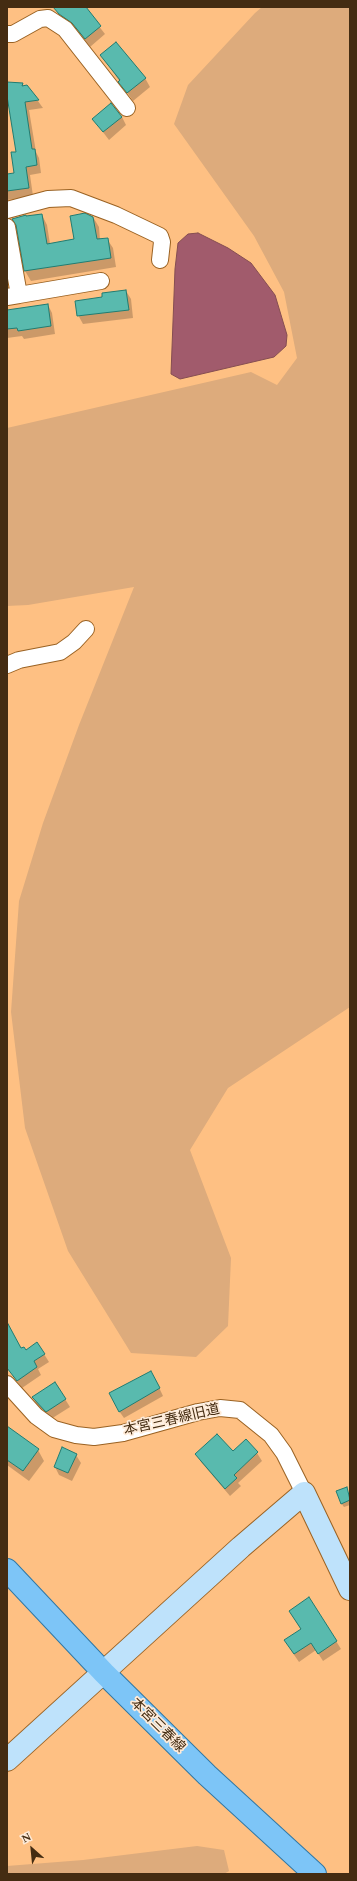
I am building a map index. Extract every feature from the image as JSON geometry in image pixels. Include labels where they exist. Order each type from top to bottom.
[{"type":"main road","name":"本宮三春線","points":[[7,1570],[104,1673],[207,1775],[315,1874]]},
{"type":"street","points":[[7,34],[13,34],[40,19],[48,18],[65,29],[127,108]]},
{"type":"street","points":[[7,210],[41,200],[71,198],[116,215],[160,236],[162,242],[160,260]]},
{"type":"street","points":[[7,227],[13,296],[101,281]]},
{"type":"street","points":[[7,665],[19,660],[60,652],[74,642],[86,629]]},
{"type":"street","name":"本宮三春線旧道","points":[[7,1384],[36,1416],[54,1429],[76,1435],[94,1437],[123,1433],[198,1412],[220,1408],[240,1410],[270,1435],[284,1453],[350,1589]]},
{"type":"street","points":[[7,1760],[241,1547],[304,1493]]},
{"type":"shaded area","points":[[262,7],[350,7],[350,1007],[228,1088],[190,1150],[231,1258],[228,1326],[196,1357],[131,1353],[68,1251],[25,1128],[11,1012],[19,901],[43,823],[79,725],[134,587],[28,605],[7,606],[7,428],[251,372],[277,385],[297,358],[284,292],[254,236],[174,124],[188,85]]},
{"type":"shaded area","points":[[198,233],[228,248],[251,263],[275,295],[287,335],[286,346],[274,357],[180,379],[171,374],[175,269],[178,243],[188,234]]},
{"type":"shaded area","points":[[197,1846],[224,1850],[229,1871],[224,1874],[7,1874],[7,1866],[83,1860]]},
{"type":"building","points":[[53,7],[86,7],[101,26],[85,39],[72,23],[59,14]]},
{"type":"building","points":[[116,42],[146,78],[127,93],[118,82],[120,80],[100,55]]},
{"type":"building","points":[[7,82],[23,83],[22,86],[27,85],[39,100],[25,102],[32,149],[35,149],[37,165],[26,167],[29,188],[7,191],[7,174],[14,173],[11,152],[16,152],[7,96]]},
{"type":"building","points":[[111,103],[122,117],[103,132],[92,119]]},
{"type":"building","points":[[85,213],[93,217],[97,239],[108,238],[111,258],[24,271],[16,225],[12,219],[26,215],[42,214],[47,244],[74,239],[70,216]]},
{"type":"building","points":[[126,290],[129,310],[77,316],[75,301],[102,297],[102,293]]},
{"type":"building","points":[[48,304],[51,326],[18,331],[17,328],[7,329],[7,310]]},
{"type":"building","points":[[7,1322],[21,1348],[24,1347],[26,1350],[37,1342],[45,1354],[34,1361],[37,1367],[17,1381],[7,1368]]},
{"type":"building","points":[[151,1371],[160,1388],[119,1412],[109,1393]]},
{"type":"building","points":[[55,1382],[66,1399],[46,1412],[32,1397]]},
{"type":"building","points":[[7,1426],[39,1449],[23,1471],[7,1460]]},
{"type":"building","points":[[217,1434],[233,1451],[246,1439],[258,1452],[234,1475],[237,1478],[225,1489],[195,1454]]},
{"type":"building","points":[[62,1447],[77,1454],[68,1473],[54,1467]]},
{"type":"building","points":[[347,1487],[350,1500],[341,1504],[336,1491]]},
{"type":"building","points":[[309,1597],[337,1641],[318,1654],[311,1643],[294,1654],[284,1640],[301,1629],[289,1611]]}]
